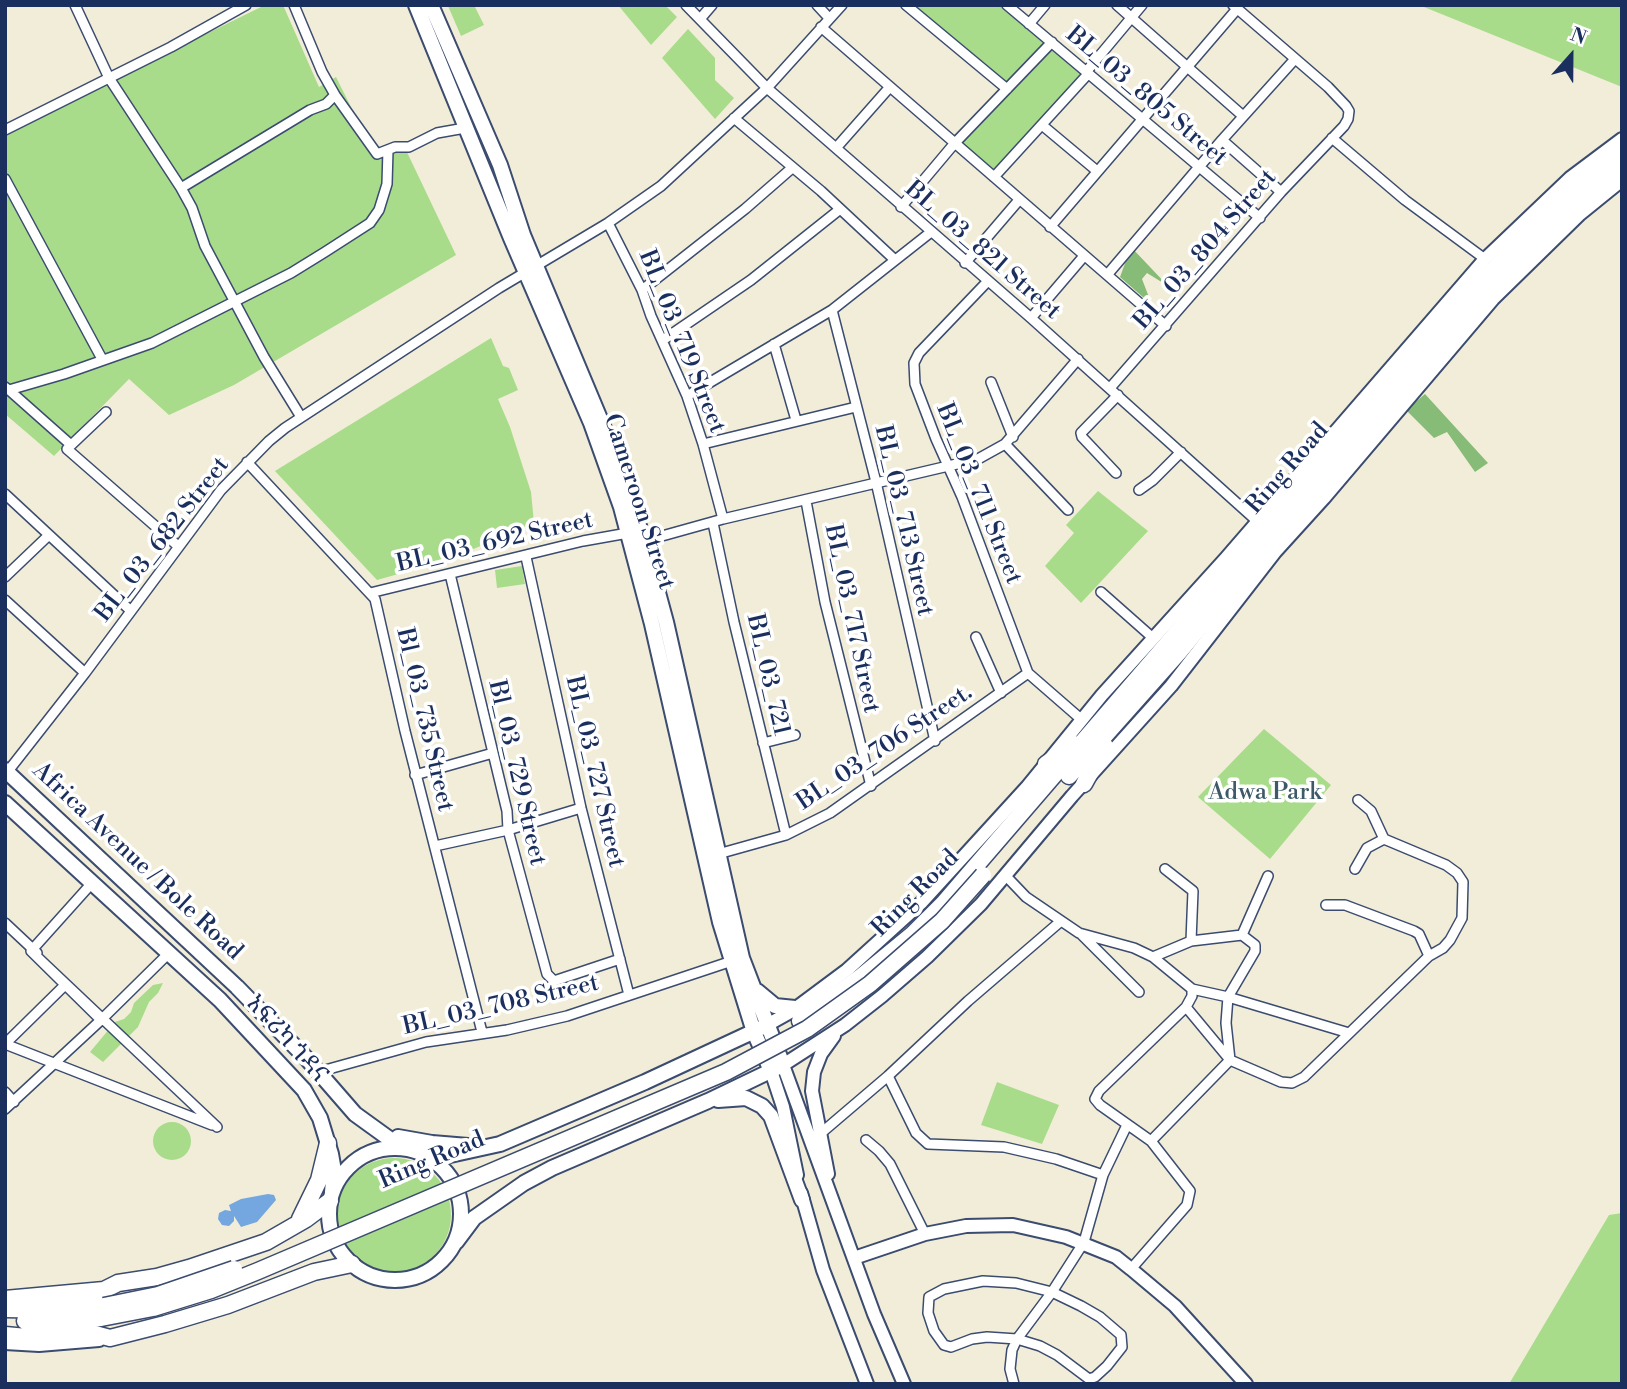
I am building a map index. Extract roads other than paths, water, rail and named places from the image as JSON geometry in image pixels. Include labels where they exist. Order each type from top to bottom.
[{"type":"highway","name":"Ring Road","points":[[5,1320],[47,1321],[102,1312],[153,1308],[258,1271],[726,1072],[832,1013],[886,972],[942,922],[1056,783],[1143,670],[1452,313],[1546,215],[1622,152]]},
{"type":"highway","name":"Ring Road","points":[[1056,783],[1120,719],[1487,292],[1550,228],[1622,167]]},
{"type":"highway","points":[[1084,784],[1120,719]]},
{"type":"highway","points":[[1046,764],[1101,723]]},
{"type":"highway","points":[[297,1224],[315,1189],[328,1143]]},
{"type":"highway","points":[[5,1299],[96,1291],[118,1283],[157,1277],[244,1252],[297,1224],[331,1196]]},
{"type":"highway","points":[[5,1335],[27,1337],[94,1334],[110,1338],[228,1305],[314,1272],[352,1264]]},
{"type":"highway","name":"Ring Road","points":[[5,1310],[102,1312]]},
{"type":"main road","name":"Cameroon Street","points":[[416,5],[465,128],[615,457],[644,541],[659,623],[754,1032],[777,1068]]},
{"type":"main road","name":"Cameroon Street","points":[[431,5],[500,165],[531,269],[591,423],[659,623],[718,854],[727,921]]},
{"type":"main road","name":"Africa Avenue / Bole Road","points":[[6,772],[237,987]]},
{"type":"main road","name":"Africa Avenue / Bole Road","points":[[5,803],[220,1000]]},
{"type":"main road","name":"Cameroon Street","points":[[736,960],[748,977],[767,1025],[777,1068]]},
{"type":"main road","points":[[748,977],[768,1002],[795,1008]]},
{"type":"main road","name":"አፍሪካ ጎዳና","points":[[237,987],[355,1115],[402,1148]]},
{"type":"main road","name":"አፍሪካ ጎዳና","points":[[220,1000],[304,1090],[320,1118],[334,1171],[331,1196]]},
{"type":"main road","name":"Ring Road","points":[[432,1158],[500,1144],[767,1025]]},
{"type":"main road","points":[[685,1063],[708,1101],[746,1098],[762,1106],[771,1116],[802,1200]]},
{"type":"main road","name":"Ring Road","points":[[456,1242],[474,1218],[524,1183],[777,1068]]},
{"type":"main road","points":[[382,1133],[449,1145],[500,1144]]},
{"type":"main road","points":[[384,1148],[402,1148],[418,1152],[432,1158],[444,1169],[460,1196],[461,1219],[456,1242],[446,1256],[430,1270],[411,1278],[389,1280],[369,1274],[352,1264],[340,1251],[332,1235],[329,1218],[331,1196],[340,1177],[352,1163],[367,1154],[384,1148]]},
{"type":"street","points":[[75,5],[109,78],[181,187],[192,208],[205,246],[264,358],[301,418]]},
{"type":"street","points":[[5,130],[246,5]]},
{"type":"street","points":[[295,5],[322,72],[377,154],[395,147],[409,147],[437,133],[465,128]]},
{"type":"street","name":"BL_03_821 Street","points":[[687,5],[767,88],[1078,359],[1258,522]]},
{"type":"street","points":[[700,19],[712,5]]},
{"type":"street","points":[[817,5],[829,18]]},
{"type":"street","name":"BL_03_682 Street","points":[[6,772],[85,673],[221,490],[247,461],[301,418],[499,288],[608,223],[661,186],[767,88],[842,5]]},
{"type":"street","points":[[906,5],[1007,89]]},
{"type":"street","name":"BL_03_805 Street","points":[[1007,5],[1260,218]]},
{"type":"street","points":[[1028,24],[1045,5]]},
{"type":"street","points":[[1117,5],[1243,116]]},
{"type":"street","points":[[994,177],[1087,73],[1142,5]]},
{"type":"street","points":[[1051,227],[1187,68],[1235,7],[1294,59],[1107,275]]},
{"type":"street","points":[[821,27],[1166,326]]},
{"type":"street","points":[[901,207],[954,144],[1052,42]]},
{"type":"street","name":"BL_03_804 Street","points":[[1116,473],[1081,433],[1166,326],[1281,192],[1348,119],[1349,111],[1346,106],[1294,59]]},
{"type":"street","points":[[836,148],[889,88]]},
{"type":"street","points":[[181,187],[310,110],[326,104],[335,95]]},
{"type":"street","points":[[734,118],[895,260]]},
{"type":"street","points":[[1042,125],[1097,171]]},
{"type":"street","points":[[1332,138],[1405,200],[1485,259]]},
{"type":"street","name":"Ring Road","points":[[767,1025],[847,970],[922,902],[1258,522],[1485,259],[1570,178],[1622,139]]},
{"type":"street","points":[[1222,140],[1281,192]]},
{"type":"street","points":[[7,389],[64,374],[152,343],[291,273],[370,223],[379,210],[387,184],[388,150]]},
{"type":"street","points":[[642,290],[792,169]]},
{"type":"street","points":[[5,179],[102,359]]},
{"type":"street","name":"Ring Road","points":[[777,1068],[845,1025],[919,964],[959,926],[1171,686],[1275,552],[1493,299],[1580,214],[1622,180]]},
{"type":"street","points":[[965,263],[1019,200]]},
{"type":"street","points":[[663,340],[751,280],[839,209]]},
{"type":"street","name":"BL_03_719 Street","points":[[608,223],[642,290],[687,396],[703,444],[718,521]]},
{"type":"street","points":[[687,396],[851,298],[931,232]]},
{"type":"street","points":[[1031,318],[1084,256]]},
{"type":"street","name":"BL_03_711 Street","points":[[987,282],[925,346],[914,363],[915,384],[950,467],[1028,673],[1082,720]]},
{"type":"street","name":"BL_03_713 Street","points":[[832,310],[876,482],[935,741]]},
{"type":"street","points":[[774,344],[796,420]]},
{"type":"street","points":[[644,541],[978,459],[1013,437],[1078,359]]},
{"type":"street","points":[[991,382],[1013,437]]},
{"type":"street","points":[[7,389],[71,445]]},
{"type":"street","points":[[703,444],[856,407]]},
{"type":"street","points":[[106,412],[67,449],[178,546]]},
{"type":"street","points":[[1005,444],[1068,510]]},
{"type":"street","points":[[1139,490],[1181,452]]},
{"type":"street","name":"Bl_03_735 Street","points":[[247,461],[370,593],[381,619],[415,775],[482,1032]]},
{"type":"street","points":[[5,494],[131,611]]},
{"type":"street","name":"BL_03_717 Street","points":[[806,501],[825,602],[871,786]]},
{"type":"street","name":"BL_03_721","points":[[718,521],[763,743],[786,835]]},
{"type":"street","name":"BL_03_692 Street","points":[[370,593],[583,541],[628,533]]},
{"type":"street","points":[[5,577],[49,535]]},
{"type":"street","name":"BL_03_727 Street","points":[[526,557],[581,808],[629,995]]},
{"type":"street","name":"Bl_03_729 Street","points":[[450,574],[510,824],[508,830],[549,979],[554,981],[620,960]]},
{"type":"street","points":[[1101,592],[1153,638]]},
{"type":"street","points":[[5,600],[85,673]]},
{"type":"street","points":[[976,638],[1001,694]]},
{"type":"street","name":"BL_03_706 Street.","points":[[718,854],[786,835],[830,813],[1028,673]]},
{"type":"street","points":[[763,743],[795,735]]},
{"type":"street","points":[[415,775],[493,753]]},
{"type":"street","points":[[1186,1007],[1230,1060],[1281,1082],[1292,1083],[1304,1077],[1429,956],[1443,948],[1458,928],[1463,900],[1462,882],[1457,873],[1446,865],[1384,839],[1371,811],[1358,800]]},
{"type":"street","points":[[435,846],[508,830],[581,808]]},
{"type":"street","points":[[1355,869],[1367,848],[1384,839]]},
{"type":"street","points":[[1165,869],[1193,891],[1195,901],[1191,941]]},
{"type":"street","points":[[1005,875],[1026,897],[1079,933],[1139,992]]},
{"type":"street","points":[[1242,935],[1268,876]]},
{"type":"street","points":[[31,951],[92,883]]},
{"type":"street","points":[[1326,905],[1345,905],[1414,931],[1419,934],[1429,956]]},
{"type":"street","points":[[820,1134],[1061,921]]},
{"type":"street","points":[[5,923],[217,1127]]},
{"type":"street","points":[[1079,933],[1134,948],[1153,957],[1192,989],[1349,1033]]},
{"type":"street","points":[[1153,957],[1191,941],[1242,935],[1255,945],[1255,951],[1228,997],[1226,1023],[1230,1060]]},
{"type":"street","points":[[31,951],[101,1020]]},
{"type":"street","points":[[31,951],[217,1127]]},
{"type":"street","points":[[5,1109],[169,953]]},
{"type":"street","name":"BL_03_708 Street","points":[[318,1072],[426,1042],[507,1030],[567,1016],[736,960]]},
{"type":"street","points":[[65,985],[5,1044],[217,1127]]},
{"type":"street","points":[[1131,1269],[1187,1205],[1190,1191],[1151,1141],[1095,1099],[1099,1091],[1186,1007],[1192,996],[1192,989]]},
{"type":"street","points":[[829,1192],[828,1167],[812,1091],[814,1072],[821,1054],[845,1025]]},
{"type":"street","points":[[1151,1141],[1230,1060]]},
{"type":"street","points":[[777,1068],[904,1384]]},
{"type":"street","points":[[777,1068],[802,1200],[823,1270],[867,1384]]},
{"type":"street","points":[[888,1076],[916,1133],[928,1144],[1004,1147],[1056,1159],[1103,1175]]},
{"type":"street","points":[[5,1092],[14,1102]]},
{"type":"street","points":[[1014,1384],[1010,1369],[1012,1350],[1084,1242],[1103,1175],[1127,1125]]},
{"type":"street","points":[[866,1140],[879,1150],[890,1164],[925,1234]]},
{"type":"street","points":[[855,1258],[925,1234],[966,1226],[1013,1225],[1084,1242],[1116,1257],[1175,1306],[1247,1384]]},
{"type":"street","points":[[983,1281],[1016,1283],[1052,1292],[1100,1317],[1121,1335],[1122,1347],[1107,1367],[1095,1377],[1089,1378],[1057,1355],[1017,1339],[987,1337],[951,1347],[944,1345],[934,1331],[928,1313],[929,1297],[944,1289],[983,1281]]},
{"type":"street","points":[[5,1291],[118,1283]]},
{"type":"street","points":[[5,1343],[62,1344],[110,1338]]},
{"type":"water","points":[[274,1195],[276,1200],[257,1222],[241,1227],[234,1216],[234,1221],[229,1226],[222,1225],[218,1219],[219,1213],[231,1211],[229,1205],[241,1199]]},
{"type":"park label","name":"Adwa Park","points":[[1265,793]]}]
